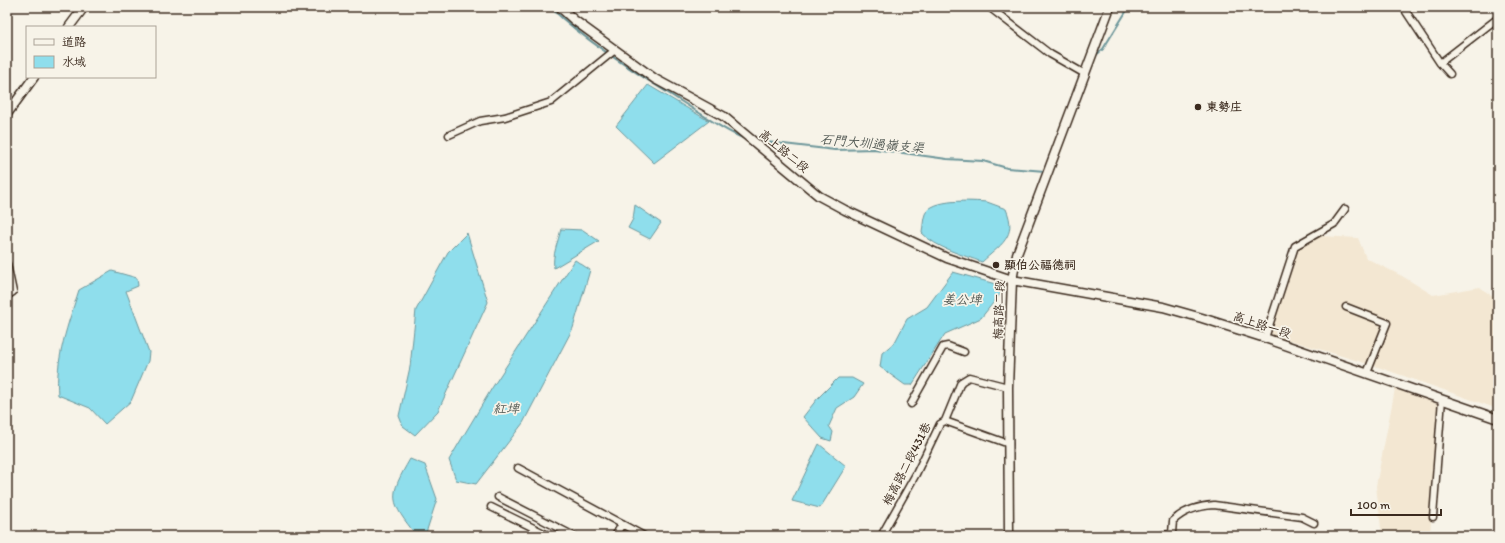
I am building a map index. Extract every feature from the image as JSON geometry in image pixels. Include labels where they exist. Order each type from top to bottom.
[{"type":"street","points":[[71,26],[84,7]]},
{"type":"street","name":"高上路二段","points":[[560,7],[574,20],[655,79],[723,116],[819,196],[845,210],[947,258],[1012,280]]},
{"type":"street","points":[[989,7],[1050,54],[1082,73]]},
{"type":"street","name":"梅高路二段","points":[[1009,536],[1008,387],[1012,280],[1017,254],[1082,73],[1090,61],[1110,7]]},
{"type":"street","points":[[1403,7],[1440,63],[1450,74]]},
{"type":"street","points":[[1440,63],[1498,18]]},
{"type":"street","points":[[449,135],[480,121],[505,117],[551,102],[614,50]]},
{"type":"street","points":[[7,114],[33,78]]},
{"type":"street","points":[[1265,338],[1295,246],[1334,224],[1345,208]]},
{"type":"street","points":[[7,264],[13,292],[7,296]]},
{"type":"street","name":"高上路一段","points":[[1012,280],[1163,307],[1265,338],[1498,419]]},
{"type":"street","points":[[1346,307],[1388,323],[1367,373]]},
{"type":"street","points":[[911,404],[943,347],[948,346],[964,352]]},
{"type":"street","points":[[945,421],[961,382],[964,379],[968,377],[1008,387]]},
{"type":"street","points":[[1433,517],[1442,399]]},
{"type":"street","name":"梅高路二段431巷","points":[[881,536],[916,474],[940,424],[945,421],[1009,444]]},
{"type":"street","points":[[518,468],[644,536]]},
{"type":"street","points":[[498,497],[574,536]]},
{"type":"street","points":[[1159,536],[1172,533],[1173,521],[1185,512],[1201,506],[1214,505],[1302,517],[1314,523]]},
{"type":"street","points":[[491,507],[550,536]]},
{"type":"street","points":[[615,536],[622,524]]},
{"type":"shaded area","points":[[1320,236],[1358,238],[1366,258],[1402,276],[1433,295],[1480,287],[1498,301],[1498,409],[1378,367],[1270,334],[1297,248]]},
{"type":"shaded area","points":[[1395,389],[1439,403],[1430,536],[1382,536],[1376,486]]},
{"type":"water","points":[[648,85],[709,121],[654,163],[616,126]]},
{"type":"water","name":"姜公埤","points":[[953,202],[987,202],[1006,209],[1010,227],[1005,240],[1001,245],[982,262],[942,247],[922,233],[925,214],[929,209],[936,205]]},
{"type":"water","points":[[635,205],[661,223],[650,239],[628,228],[633,219]]},
{"type":"water","points":[[561,229],[583,230],[599,241],[554,268],[555,253]]},
{"type":"water","points":[[467,233],[488,302],[438,411],[415,435],[403,426],[399,416],[410,367],[416,310],[448,252]]},
{"type":"water","name":"紅埤","points":[[575,260],[590,270],[573,328],[523,423],[476,484],[456,480],[449,460],[492,388]]},
{"type":"water","points":[[112,271],[137,278],[138,286],[126,291],[149,352],[148,361],[131,401],[105,424],[90,408],[58,395],[58,368],[63,342],[79,290]]},
{"type":"water","name":"姜公埤","points":[[953,272],[999,285],[1001,293],[981,318],[945,334],[912,385],[905,385],[880,367],[882,353],[895,342],[907,319],[927,307]]},
{"type":"water","points":[[838,378],[852,378],[863,384],[854,397],[837,408],[829,426],[833,432],[831,441],[822,438],[803,417],[817,399]]},
{"type":"water","points":[[819,444],[846,466],[820,508],[792,501]]},
{"type":"water","points":[[410,459],[425,465],[437,499],[425,536],[417,536],[401,515],[395,499],[395,491],[398,482]]},
{"type":"waterway","name":"石門大圳過嶺支渠","points":[[550,7],[582,35],[617,60],[717,124],[739,137],[746,139]]},
{"type":"waterway","name":"石門大圳過嶺支渠","points":[[1094,57],[1103,49],[1129,7]]},
{"type":"waterway","name":"石門大圳過嶺支渠","points":[[1067,110],[1085,64]]},
{"type":"waterway","name":"石門大圳過嶺支渠","points":[[758,141],[835,150],[874,149],[947,159],[983,161],[1007,168],[1045,171]]},
{"type":"place","name":"東勢庄","points":[[1198,107]]},
{"type":"place","name":"顯伯公福德祠","points":[[996,265]]}]
